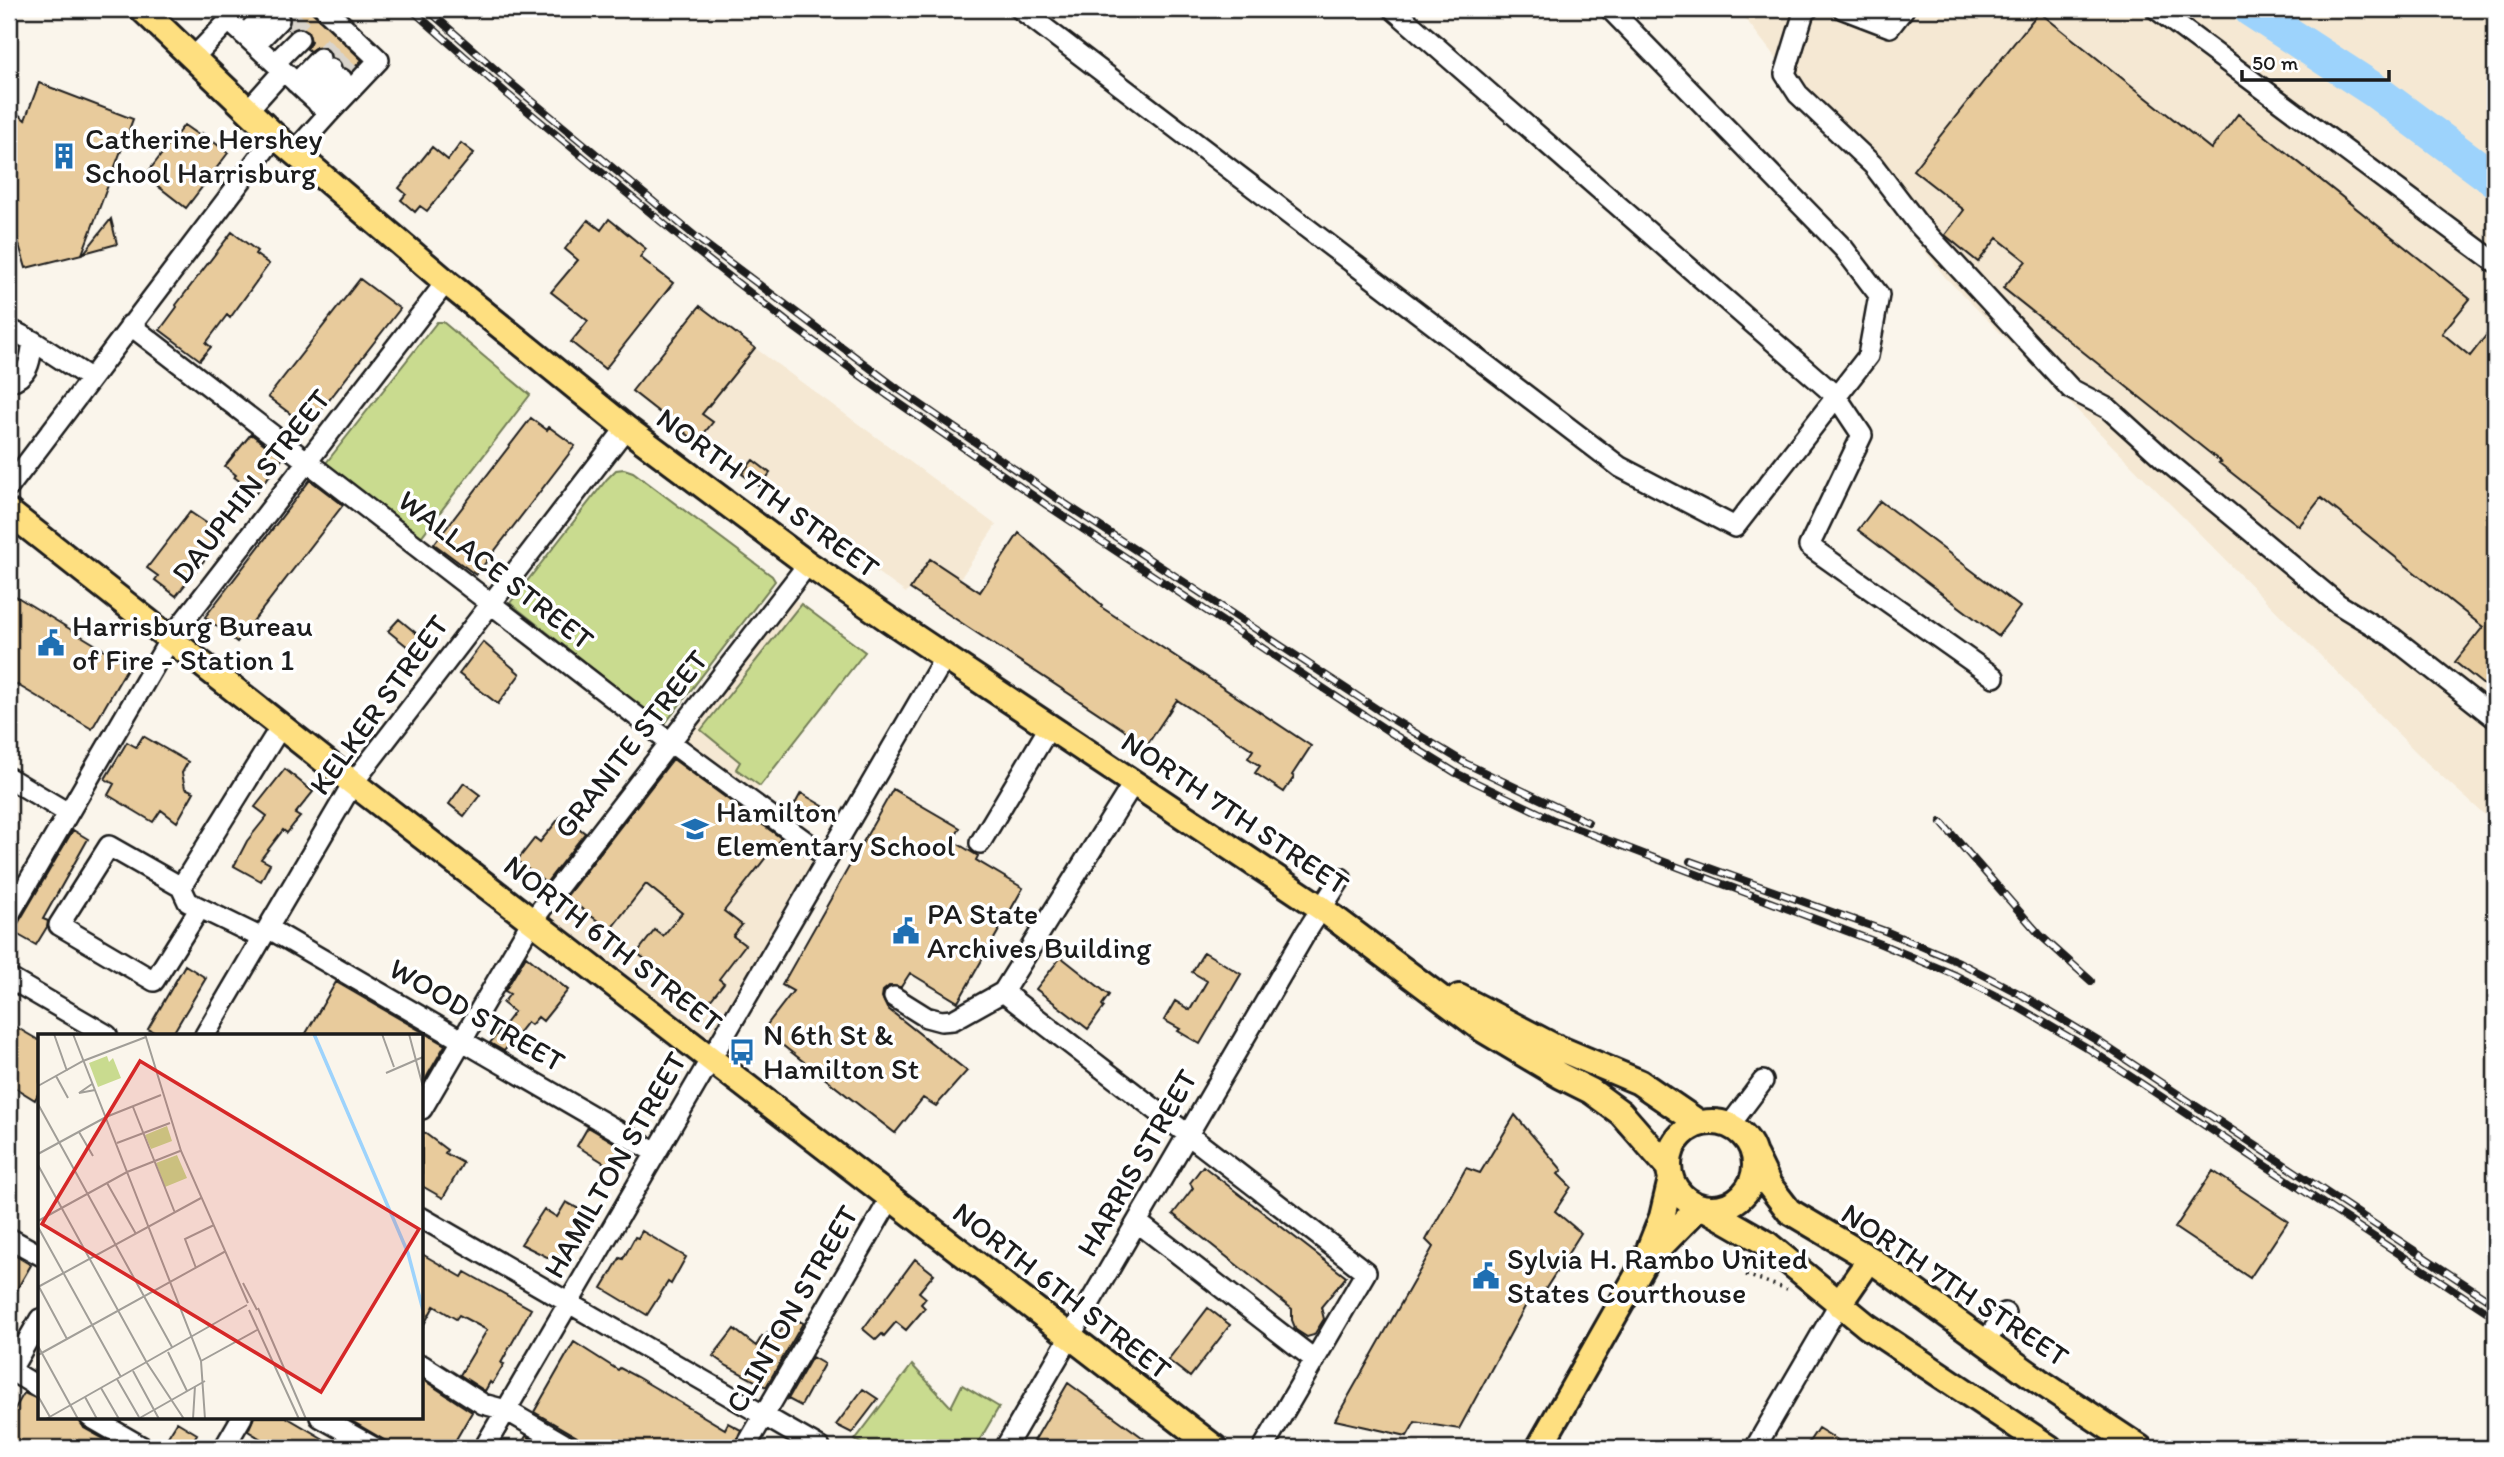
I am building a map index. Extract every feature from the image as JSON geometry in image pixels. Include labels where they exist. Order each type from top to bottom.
[{"type":"main road","name":"NORTH 7TH STREET","points":[[142,9],[275,136],[446,282],[626,428],[808,564],[1321,908],[1482,1029],[1591,1091],[1621,1113],[1670,1173],[1677,1191],[1687,1200],[1766,1243],[1839,1304],[1905,1354],[2050,1448]]},
{"type":"main road","name":"NORTH 6TH STREET","points":[[9,512],[353,783],[1215,1448]]},
{"type":"main road","name":"NORTH 7TH STREET","points":[[1404,968],[1551,1045],[1639,1082],[1699,1123]]},
{"type":"main road","points":[[1539,1448],[1643,1265],[1661,1217],[1670,1173],[1670,1153],[1676,1140],[1699,1123],[1710,1121],[1730,1125]]},
{"type":"main road","name":"NORTH 7TH STREET","points":[[1730,1125],[1741,1132],[1750,1143],[1769,1185],[1789,1211],[1870,1259],[2039,1381],[2140,1448]]},
{"type":"main road","points":[[1643,1265],[1702,1207],[1719,1208],[1744,1195],[1752,1184],[1756,1170],[1755,1156]]},
{"type":"main road","points":[[1839,1304],[1870,1259]]},
{"type":"street","points":[[1020,9],[1620,467],[1735,527],[1868,356],[1879,295],[1844,249],[1610,9]]},
{"type":"street","points":[[1393,9],[1836,396],[1862,435],[1809,546],[1994,677]]},
{"type":"street","points":[[1808,9],[1804,12],[1785,75],[1798,94],[1873,165],[1918,224],[2071,390],[2109,409],[2164,459],[2338,604],[2392,637],[2495,718]]},
{"type":"street","points":[[1843,9],[1890,27],[1904,9]]},
{"type":"street","points":[[2156,9],[2495,262]]},
{"type":"street","points":[[248,110],[286,74],[379,60],[354,43],[318,11]]},
{"type":"street","points":[[193,58],[234,15],[286,74]]},
{"type":"street","points":[[284,24],[286,74]]},
{"type":"street","points":[[284,24],[294,152]]},
{"type":"street","points":[[286,74],[331,69],[286,74]]},
{"type":"street","points":[[9,487],[275,136]]},
{"type":"street","name":"DAUPHIN STREET","points":[[9,915],[170,639],[446,282]]},
{"type":"street","name":"WALLACE STREET","points":[[130,325],[670,742],[828,858]]},
{"type":"street","points":[[9,329],[33,341],[90,378]]},
{"type":"street","points":[[9,382],[26,373],[33,341]]},
{"type":"street","name":"KELKER STREET","points":[[206,1034],[353,783],[626,428]]},
{"type":"street","name":"GRANITE STREET","points":[[424,1106],[532,920],[808,564]]},
{"type":"street","name":"HAMILTON STREET","points":[[484,1448],[945,657]]},
{"type":"street","points":[[181,887],[281,726]]},
{"type":"street","points":[[981,843],[1049,726]]},
{"type":"street","points":[[9,778],[68,813]]},
{"type":"street","points":[[894,998],[926,1017],[941,1021],[953,1020],[1003,992],[1134,782]]},
{"type":"street","points":[[108,846],[181,887],[188,902],[200,908],[154,981],[59,925],[108,846]]},
{"type":"street","name":"HARRIS STREET","points":[[1005,1448],[1340,878]]},
{"type":"street","name":"WOOD STREET","points":[[200,908],[265,933],[462,1041],[656,1153]]},
{"type":"street","points":[[9,978],[105,1034]]},
{"type":"street","points":[[1003,992],[1366,1272],[1264,1448]]},
{"type":"street","points":[[1730,1125],[1763,1081]]},
{"type":"street","name":"CLINTON STREET","points":[[745,1448],[890,1199]]},
{"type":"street","points":[[424,1219],[820,1448]]},
{"type":"street","points":[[1137,1222],[1315,1360]]},
{"type":"street","points":[[9,1238],[38,1254]]},
{"type":"street","points":[[1755,1448],[1839,1304]]},
{"type":"street","points":[[1986,1341],[2005,1313]]},
{"type":"street","points":[[38,1323],[10,1372],[38,1387]]},
{"type":"street","points":[[424,1366],[483,1404],[506,1410],[571,1448]]},
{"type":"street","points":[[92,1418],[144,1448]]},
{"type":"street","points":[[224,1448],[241,1418]]},
{"type":"street","points":[[322,1418],[374,1448]]},
{"type":"shaded area","points":[[1738,9],[2495,9],[2495,824],[2426,762],[1945,277]]},
{"type":"shaded area","points":[[755,348],[996,525],[960,579],[910,589],[906,593],[812,526],[818,517],[766,478],[770,473],[753,460],[742,474],[697,442],[712,423],[702,414]]},
{"type":"shaded area","name":"Hamilton Elementary School","points":[[786,593],[865,652],[749,800],[828,858],[711,1060],[532,921]]},
{"type":"green space","points":[[437,322],[443,322],[530,395],[421,537],[326,463]]},
{"type":"green space","points":[[616,470],[633,472],[772,576],[775,581],[664,725],[510,603],[607,479]]},
{"type":"green space","points":[[801,604],[865,652],[760,786],[736,769],[740,762],[701,730]]},
{"type":"green space","points":[[912,1365],[951,1407],[962,1385],[999,1407],[975,1448],[869,1448],[855,1440]]},
{"type":"building","points":[[283,9],[309,9],[362,60],[351,71],[332,57],[324,46],[310,51],[307,49],[311,41],[308,31],[301,27],[290,31],[290,16]]},
{"type":"building","points":[[2039,12],[2211,149],[2238,114],[2470,299],[2442,333],[2470,356],[2495,324],[2495,694],[2455,662],[2483,627],[2321,498],[2299,526],[2219,463],[2221,462],[2003,288],[2026,261],[1997,238],[1978,262],[1945,235],[1964,210],[1913,170]]},
{"type":"building","name":"Catherine Hershey School Harrisburg","points":[[39,83],[133,119],[82,254],[26,268],[9,211],[9,106],[25,120]]},
{"type":"building","points":[[184,125],[200,136],[202,133],[228,153],[186,208],[145,176]]},
{"type":"building","points":[[461,143],[474,153],[427,211],[420,206],[415,212],[401,200],[406,194],[399,188],[432,147],[448,160]]},
{"type":"building","points":[[111,219],[117,244],[84,253]]},
{"type":"building","points":[[609,219],[646,249],[640,257],[673,283],[605,369],[571,342],[588,321],[551,292],[578,260],[565,249],[588,220],[601,230]]},
{"type":"building","points":[[232,232],[269,264],[230,318],[227,315],[206,343],[211,347],[200,360],[160,330]]},
{"type":"building","points":[[360,279],[400,309],[308,427],[268,397]]},
{"type":"building","points":[[700,306],[755,348],[702,414],[713,422],[697,442],[632,391]]},
{"type":"building","points":[[531,418],[575,446],[476,575],[434,544]]},
{"type":"building","points":[[251,434],[283,458],[256,493],[234,477],[236,475],[225,466]]},
{"type":"building","points":[[753,460],[770,473],[760,487],[742,474]]},
{"type":"building","points":[[310,480],[343,505],[237,642],[205,617]]},
{"type":"building","points":[[1880,501],[2020,607],[1998,636],[1858,530]]},
{"type":"building","points":[[190,512],[224,535],[176,596],[155,580],[158,576],[147,568]]},
{"type":"building","points":[[1019,533],[1102,605],[1101,607],[1311,746],[1284,792],[1255,773],[1260,766],[1248,758],[1253,750],[1177,700],[1147,745],[910,589],[930,559],[980,592]]},
{"type":"building","name":"Harrisburg Bureau of Fire - Station 1","points":[[9,592],[129,665],[92,729],[9,680]]},
{"type":"building","points":[[399,619],[423,639],[413,651],[388,631]]},
{"type":"building","points":[[483,642],[520,674],[498,704],[459,674]]},
{"type":"building","points":[[143,736],[188,762],[182,773],[185,788],[194,792],[177,822],[161,810],[153,822],[108,795],[114,784],[105,779],[127,742],[136,747]]},
{"type":"building","points":[[673,759],[781,838],[724,911],[742,925],[733,936],[745,945],[719,979],[724,983],[706,1006],[637,953],[655,930],[663,936],[682,913],[646,884],[610,930],[566,897]]},
{"type":"building","points":[[285,769],[313,792],[295,814],[300,817],[287,833],[283,830],[261,859],[270,864],[261,881],[234,866],[247,841],[267,816],[255,807]]},
{"type":"building","points":[[464,783],[480,795],[464,816],[449,804]]},
{"type":"building","name":"PA State Archives Building","points":[[893,789],[960,828],[953,841],[978,856],[976,860],[1023,888],[958,1002],[910,973],[901,987],[889,986],[883,991],[882,997],[887,1008],[967,1071],[936,1106],[923,1098],[895,1133],[763,1030],[793,991],[782,985]]},
{"type":"building","points":[[801,793],[823,806],[816,819],[794,806]]},
{"type":"building","points":[[562,815],[585,833],[546,883],[517,861],[535,838],[540,842]]},
{"type":"building","points":[[73,830],[88,839],[43,919],[48,921],[47,927],[36,945],[13,932]]},
{"type":"building","points":[[1204,952],[1241,974],[1200,1044],[1164,1020],[1175,1001],[1190,1010],[1207,981],[1192,972]]},
{"type":"building","points":[[526,956],[568,990],[543,1021],[538,1017],[531,1025],[527,1022],[504,1051],[490,1043],[514,1012],[503,1003],[510,994],[505,991]]},
{"type":"building","points":[[1061,957],[1109,995],[1088,1029],[1036,989]]},
{"type":"building","points":[[185,965],[206,978],[173,1034],[157,1034],[148,1029]]},
{"type":"building","points":[[336,982],[445,1045],[424,1082],[424,1034],[306,1034]]},
{"type":"building","points":[[9,1023],[38,1040],[38,1094],[35,1100],[9,1084]]},
{"type":"building","name":"Sylvia H. Rambo United States Courthouse","points":[[1515,1115],[1562,1170],[1558,1174],[1571,1187],[1555,1211],[1581,1233],[1536,1304],[1526,1305],[1459,1429],[1415,1422],[1407,1436],[1335,1420],[1433,1247],[1426,1240],[1466,1168],[1480,1173]]},
{"type":"building","points":[[588,1127],[625,1149],[614,1169],[577,1146]]},
{"type":"building","points":[[424,1133],[447,1150],[445,1153],[463,1163],[443,1198],[424,1187]]},
{"type":"building","points":[[1203,1166],[1346,1277],[1321,1307],[1324,1319],[1314,1335],[1307,1337],[1296,1330],[1292,1309],[1173,1214],[1193,1188],[1190,1183]]},
{"type":"building","points":[[2213,1171],[2288,1221],[2250,1278],[2175,1228]]},
{"type":"building","points":[[566,1202],[586,1213],[557,1262],[521,1244],[544,1209],[557,1217]]},
{"type":"building","points":[[642,1231],[686,1257],[671,1284],[668,1282],[647,1315],[602,1288],[620,1258],[623,1259],[635,1237],[638,1238]]},
{"type":"building","points":[[9,1252],[31,1265],[9,1303]]},
{"type":"building","points":[[424,1255],[462,1277],[465,1272],[531,1309],[501,1363],[504,1364],[485,1391],[460,1375],[487,1330],[459,1315],[456,1319],[434,1306],[424,1324]]},
{"type":"building","points":[[915,1259],[934,1274],[919,1292],[926,1298],[921,1304],[925,1308],[906,1330],[896,1322],[884,1336],[882,1334],[876,1340],[863,1329]]},
{"type":"building","points":[[1208,1308],[1230,1325],[1190,1377],[1168,1360]]},
{"type":"building","points":[[789,1316],[803,1323],[766,1387],[713,1356],[734,1329],[756,1346],[768,1332],[777,1337]]},
{"type":"building","points":[[574,1342],[618,1370],[620,1368],[637,1377],[725,1429],[728,1423],[741,1430],[733,1448],[583,1448],[577,1437],[534,1412]]},
{"type":"building","points":[[812,1357],[824,1364],[801,1406],[788,1399]]},
{"type":"building","points":[[424,1380],[472,1412],[451,1448],[398,1448],[347,1418],[424,1418]]},
{"type":"building","points":[[1068,1383],[1157,1448],[1030,1448]]},
{"type":"building","points":[[863,1389],[878,1399],[852,1433],[836,1425]]},
{"type":"building","points":[[24,1393],[38,1399],[38,1418],[79,1418],[84,1428],[120,1448],[9,1448],[9,1419]]},
{"type":"building","points":[[254,1418],[288,1418],[339,1448],[276,1448],[248,1431]]},
{"type":"building","points":[[177,1422],[197,1434],[189,1448],[161,1448]]},
{"type":"building","points":[[1818,1428],[1851,1448],[1805,1448]]},
{"type":"building","points":[[526,1436],[547,1448],[519,1448]]},
{"type":"waterway","points":[[2250,9],[2374,90],[2495,180]]},
{"type":"tunnel","points":[[279,20],[290,9]]},
{"type":"tunnel","points":[[289,30],[309,9]]},
{"type":"tunnel","points":[[320,58],[340,37]]},
{"type":"tunnel","points":[[331,69],[351,48]]},
{"type":"tunnel","points":[[342,79],[361,57]]},
{"type":"railway","points":[[411,9],[506,93],[693,248],[791,325],[1048,506],[1388,731],[1456,773],[1554,820],[1881,944],[1955,975],[2018,1007],[2089,1049],[2495,1317]]},
{"type":"railway","points":[[427,9],[513,85],[701,241],[898,389],[1055,497],[1389,717],[1465,763],[1588,822]]},
{"type":"railway","points":[[1941,822],[2040,935],[2091,981]]},
{"type":"railway","points":[[1690,861],[1885,931],[1959,962],[2022,995],[2101,1043],[2495,1304]]},
{"type":"place","name":"Catherine Hershey School Harrisburg","points":[[64,156]]},
{"type":"place","name":"Harrisburg Bureau of Fire - Station 1","points":[[51,643]]},
{"type":"place","name":"Hamilton Elementary School","points":[[695,829]]},
{"type":"place","name":"PA State Archives Building","points":[[906,931]]},
{"type":"place","name":"N 6th St & Hamilton St","points":[[742,1052]]},
{"type":"place","name":"Sylvia H. Rambo United States Courthouse","points":[[1486,1276]]}]
